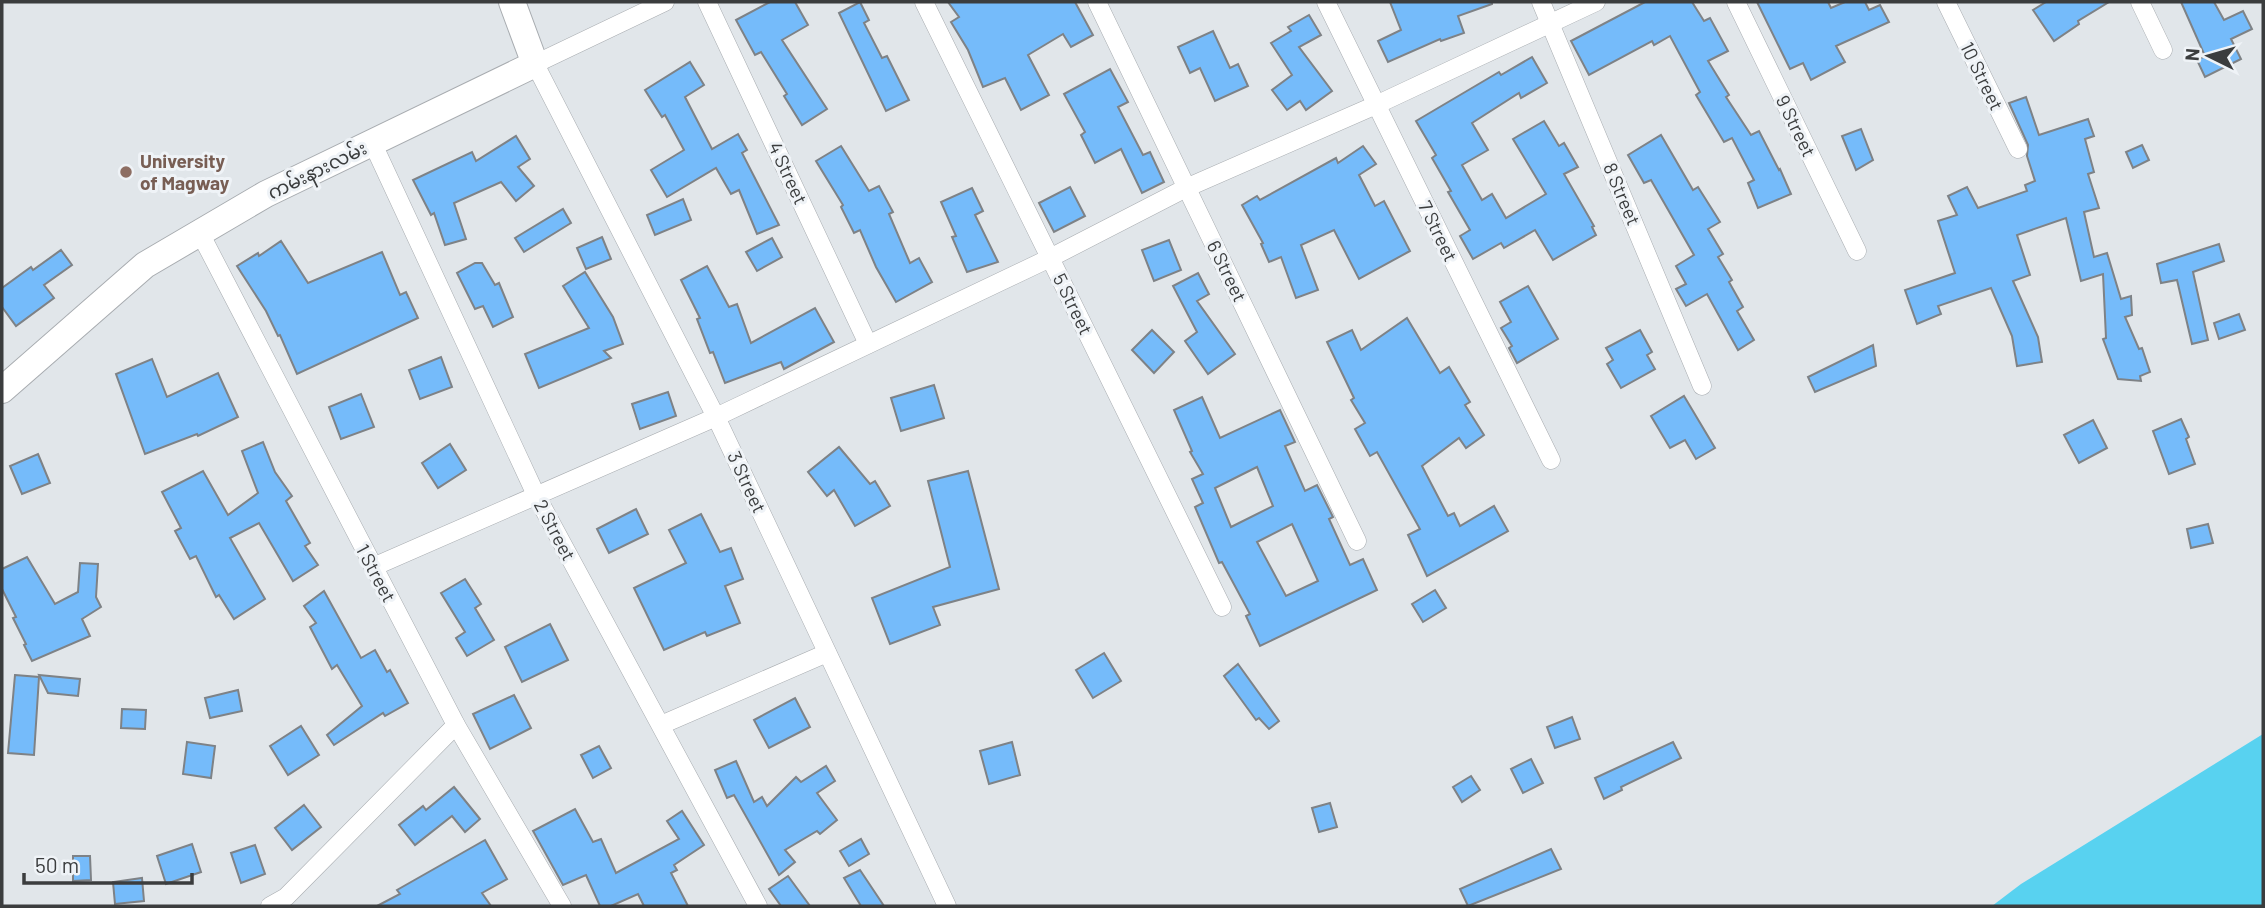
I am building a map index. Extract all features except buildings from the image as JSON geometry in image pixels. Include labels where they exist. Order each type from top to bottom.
[{"type":"street","points":[[512,2],[535,64]]},
{"type":"street","name":"ကမ်းနားလမ်း","points":[[2,390],[145,265],[266,194],[665,2]]},
{"type":"street","name":"4 Street","points":[[707,2],[869,344]]},
{"type":"street","name":"5 Street","points":[[924,2],[1222,607]]},
{"type":"street","name":"6 Street","points":[[1097,2],[1357,541]]},
{"type":"street","name":"7 Street","points":[[1326,2],[1551,460]]},
{"type":"street","name":"8 Street","points":[[1541,2],[1702,386]]},
{"type":"street","points":[[373,567],[716,417],[1050,258],[1186,188],[1376,105],[1596,2]]},
{"type":"street","name":"9 Street","points":[[1736,2],[1857,251]]},
{"type":"street","name":"10 Street","points":[[1946,2],[2018,149]]},
{"type":"street","points":[[2140,2],[2163,50]]},
{"type":"street","name":"3 Street","points":[[535,64],[716,417],[947,906]]},
{"type":"street","name":"2 Street","points":[[373,144],[537,495],[758,906]]},
{"type":"street","name":"1 Street","points":[[200,233],[456,725],[562,906]]},
{"type":"street","points":[[661,726],[827,653]]},
{"type":"street","points":[[271,906],[286,897],[456,725]]},
{"type":"water","points":[[2263,734],[2263,906],[1992,906],[2021,884]]},
{"type":"place","name":"University of Magway","points":[[126,172]]}]
